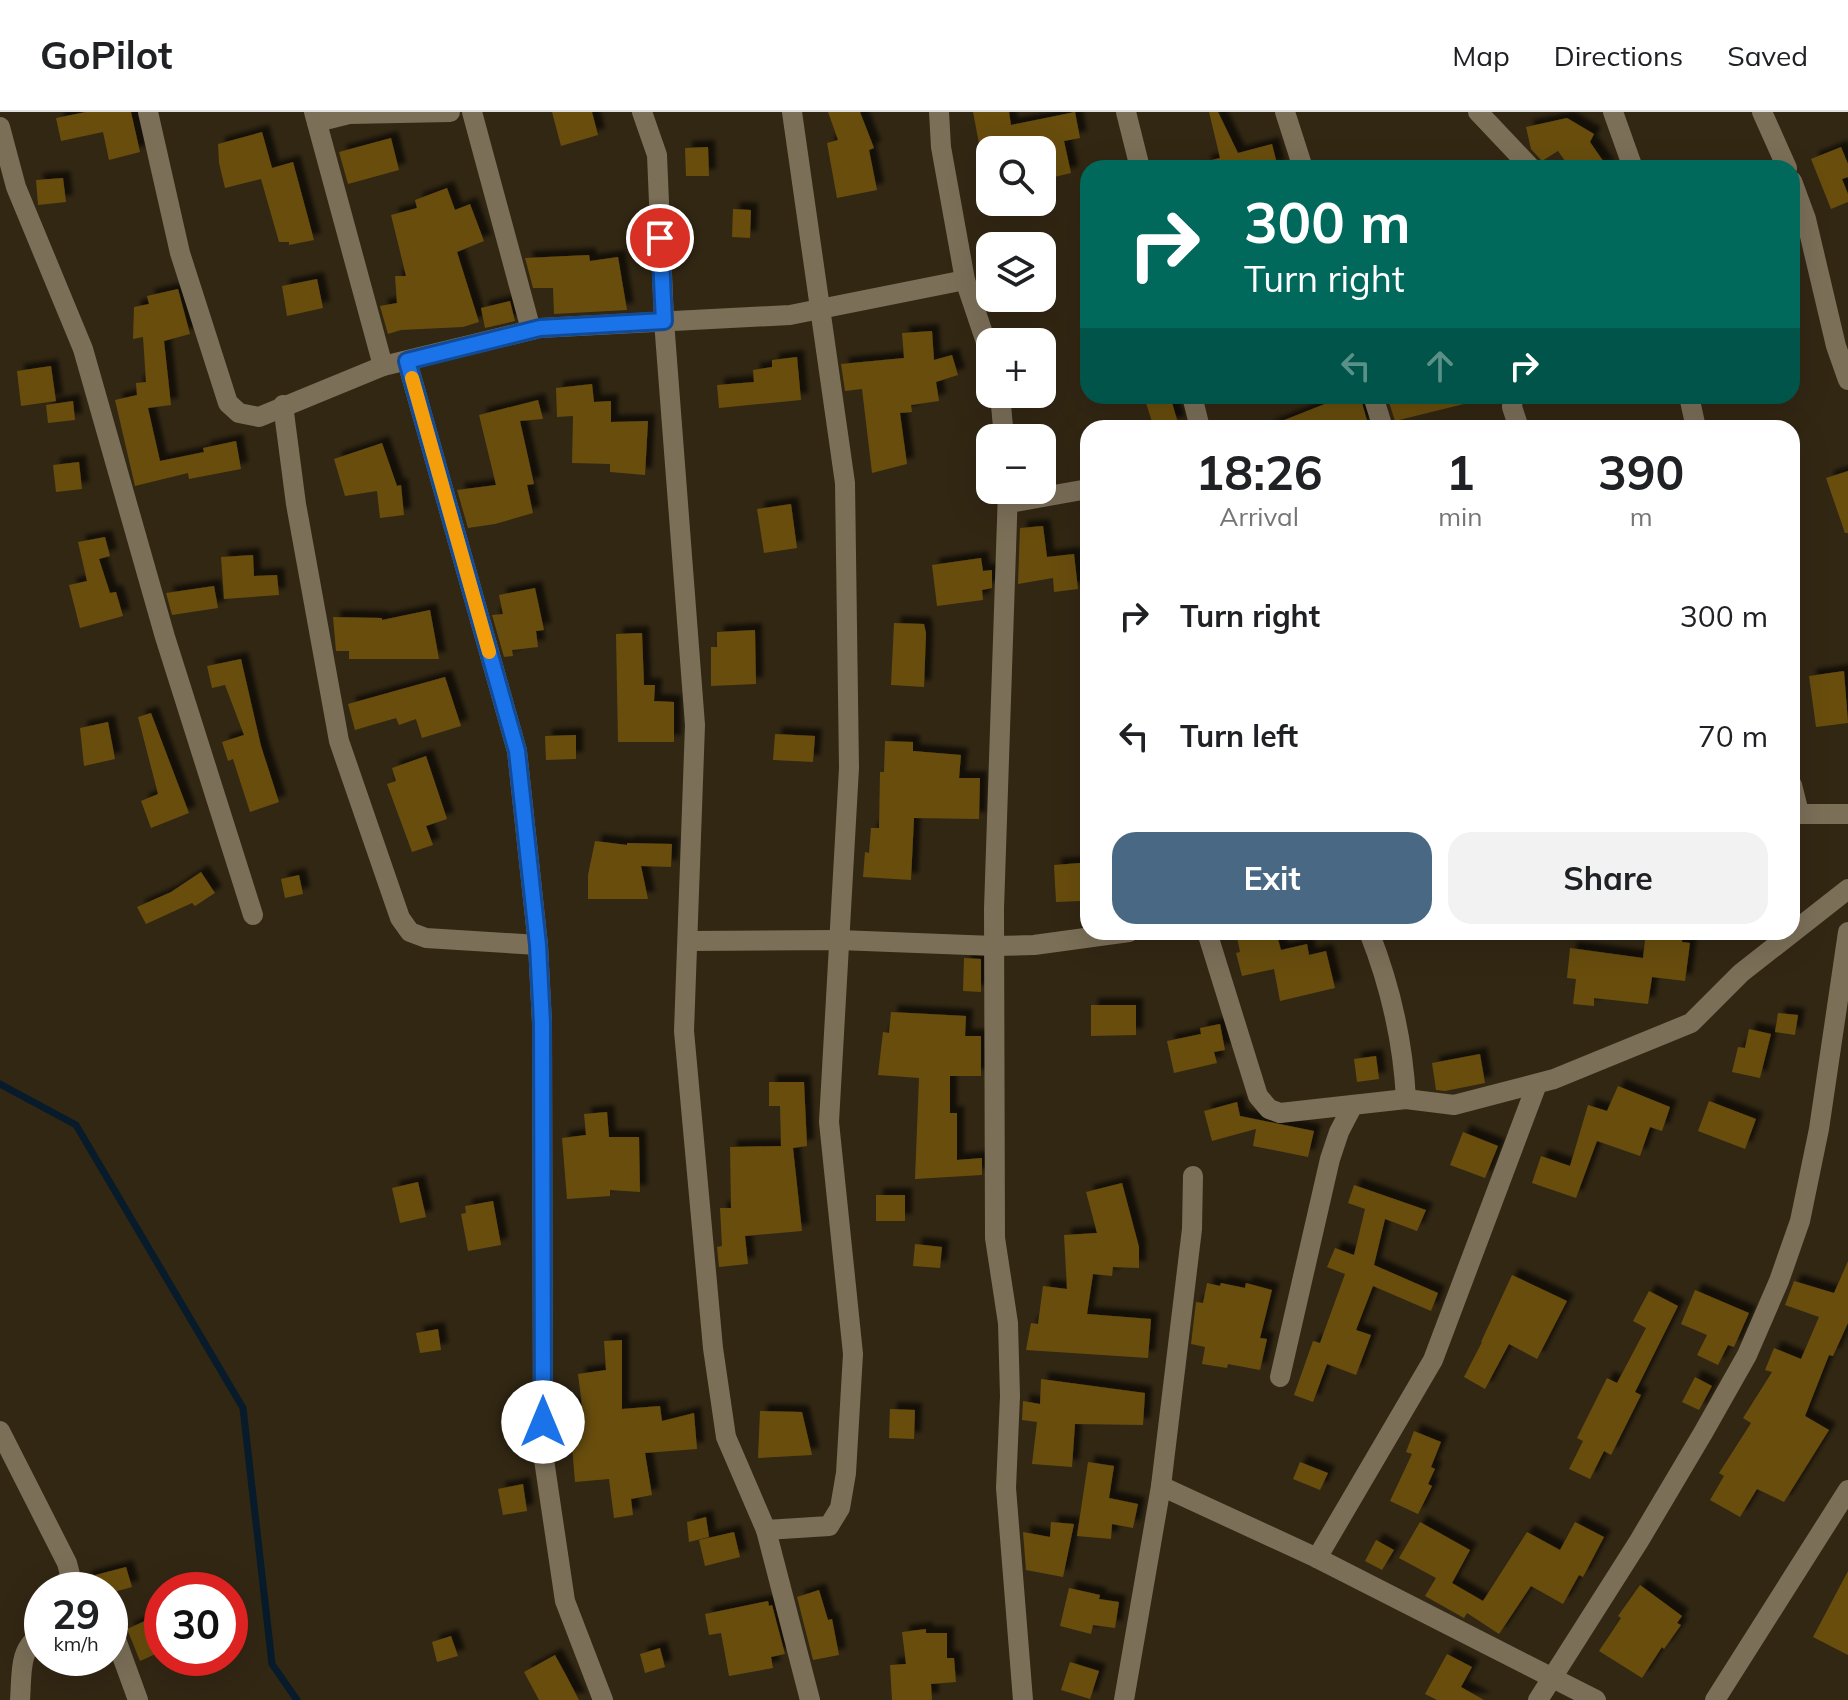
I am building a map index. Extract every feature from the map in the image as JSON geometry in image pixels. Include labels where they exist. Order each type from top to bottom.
[{"type":"street","points":[[148,112],[180,253],[228,403],[239,413],[259,417],[383,366],[531,330],[790,315],[965,280]]},
{"type":"street","points":[[383,366],[316,117],[450,112]]},
{"type":"street","points":[[472,112],[531,330]]},
{"type":"street","points":[[642,112],[657,155],[664,321],[695,725],[684,1031],[713,1348],[726,1437],[766,1530],[810,1700]]},
{"type":"street","points":[[766,1530],[829,1526],[840,1508],[846,1473],[853,1354],[829,1122],[849,768],[845,483],[792,112]]},
{"type":"street","points":[[939,112],[941,147],[965,280],[981,328]]},
{"type":"street","points":[[1126,112],[1138,160]]},
{"type":"street","points":[[1285,112],[1300,160]]},
{"type":"street","points":[[1478,112],[1523,160]]},
{"type":"street","points":[[1613,112],[1630,160]]},
{"type":"street","points":[[1762,112],[1783,160]]},
{"type":"street","points":[[0,127],[16,187],[83,349],[165,637],[253,915]]},
{"type":"street","points":[[1800,203],[1836,346],[1848,380]]},
{"type":"street","points":[[407,361],[517,751],[538,945],[542,1023],[543,1453],[565,1601],[603,1700]]},
{"type":"street","points":[[283,405],[296,504],[339,741],[400,918],[410,932],[426,938],[538,945]]},
{"type":"street","points":[[1056,496],[1080,496]]},
{"type":"street","points":[[1009,504],[994,946],[995,1238],[1008,1323],[1010,1396],[1006,1488],[1023,1700]]},
{"type":"street","points":[[1800,814],[1848,814]]},
{"type":"street","points":[[1800,927],[1848,889]]},
{"type":"street","points":[[1538,1700],[1703,1433],[1747,1355],[1779,1281],[1800,1221],[1819,1129],[1848,932]]},
{"type":"street","points":[[688,941],[839,940],[994,946],[1080,939]]},
{"type":"street","points":[[1209,940],[1258,1096],[1269,1109],[1280,1113],[1406,1099],[1454,1105],[1537,1084],[1691,1023],[1741,973],[1783,940]]},
{"type":"street","points":[[1372,940],[1393,1007],[1406,1099]]},
{"type":"street","points":[[1317,1558],[1433,1360],[1537,1084]]},
{"type":"street","points":[[1280,1377],[1330,1159],[1353,1105]]},
{"type":"street","points":[[1124,1700],[1161,1486],[1192,1229],[1193,1176]]},
{"type":"street","points":[[0,1431],[69,1572]]},
{"type":"street","points":[[1161,1486],[1317,1558],[1596,1700]]},
{"type":"street","points":[[1715,1700],[1848,1490]]},
{"type":"street","points":[[20,1700],[24,1656]]},
{"type":"street","points":[[128,1672],[138,1700]]},
{"type":"building","points":[[86,112],[131,112],[140,152],[109,160],[103,132],[61,141],[56,118]]},
{"type":"building","points":[[552,112],[592,112],[598,135],[561,146]]},
{"type":"building","points":[[828,112],[860,112],[874,148],[869,150],[877,190],[837,198],[827,143],[838,140]]},
{"type":"building","points":[[973,112],[1009,112],[1011,125],[1075,112],[1080,138],[1064,141],[1071,173],[1056,177],[1056,136],[978,136]]},
{"type":"building","points":[[1209,112],[1218,112],[1238,153],[1272,144],[1276,160],[1212,160],[1220,158]]},
{"type":"building","points":[[1567,118],[1594,134],[1590,142],[1602,160],[1564,160],[1558,151],[1541,160],[1531,149],[1526,127]]},
{"type":"building","points":[[262,132],[272,168],[293,162],[314,240],[289,245],[289,242],[279,242],[261,179],[225,188],[218,144]]},
{"type":"building","points":[[391,138],[399,170],[348,184],[339,152]]},
{"type":"building","points":[[708,147],[709,176],[686,176],[685,148]]},
{"type":"building","points":[[1841,147],[1848,164],[1848,177],[1842,179],[1848,202],[1831,209],[1811,159]]},
{"type":"building","points":[[63,178],[66,202],[38,205],[36,180]]},
{"type":"building","points":[[447,188],[455,210],[470,204],[484,241],[457,252],[479,322],[463,327],[401,330],[388,334],[380,306],[397,303],[395,276],[406,276],[391,215],[417,208],[415,200]]},
{"type":"building","points":[[733,209],[751,210],[750,238],[732,237]]},
{"type":"building","points":[[589,255],[590,261],[618,257],[627,310],[554,314],[553,288],[533,288],[525,258]]},
{"type":"building","points":[[317,279],[323,308],[287,316],[282,286]]},
{"type":"building","points":[[178,289],[190,334],[164,341],[171,405],[148,408],[160,461],[204,452],[203,448],[236,441],[241,469],[189,479],[188,473],[135,486],[115,400],[137,395],[136,383],[146,382],[143,337],[133,339],[134,307],[149,304],[147,296]]},
{"type":"building","points":[[510,301],[515,321],[485,328],[481,308]]},
{"type":"building","points":[[932,331],[934,360],[952,355],[958,375],[936,382],[939,401],[911,405],[912,412],[900,413],[907,464],[872,473],[862,389],[845,391],[841,364],[904,358],[902,333]]},
{"type":"building","points":[[797,357],[801,400],[719,408],[717,385],[754,382],[753,370],[772,367],[772,360]]},
{"type":"building","points":[[51,366],[56,401],[21,406],[17,371]]},
{"type":"building","points":[[592,384],[594,402],[611,401],[611,422],[648,421],[645,475],[610,472],[610,464],[572,463],[573,416],[557,417],[556,388]]},
{"type":"building","points":[[538,400],[543,419],[520,421],[534,484],[527,485],[533,513],[468,528],[457,490],[496,485],[479,415]]},
{"type":"building","points":[[73,401],[75,420],[48,423],[46,405]]},
{"type":"building","points":[[1146,404],[1172,404],[1177,420],[1151,420]]},
{"type":"building","points":[[1325,404],[1362,404],[1367,420],[1284,420]]},
{"type":"building","points":[[1390,404],[1464,404],[1399,420],[1395,420]]},
{"type":"building","points":[[382,443],[397,486],[401,485],[404,515],[380,518],[377,491],[345,496],[334,459]]},
{"type":"building","points":[[79,462],[82,489],[56,492],[53,465]]},
{"type":"building","points":[[1848,471],[1848,533],[1845,533],[1826,478]]},
{"type":"building","points":[[791,504],[797,548],[764,553],[757,509]]},
{"type":"building","points":[[1043,526],[1047,557],[1074,554],[1078,589],[1054,592],[1053,578],[1018,584],[1020,528]]},
{"type":"building","points":[[105,537],[110,556],[99,559],[110,593],[116,592],[123,616],[80,628],[69,585],[87,581],[78,542]]},
{"type":"building","points":[[253,555],[254,576],[277,575],[279,595],[224,599],[221,557]]},
{"type":"building","points":[[981,558],[983,571],[992,570],[992,588],[982,590],[983,600],[937,606],[932,565]]},
{"type":"building","points":[[214,586],[218,608],[172,615],[166,593]]},
{"type":"building","points":[[535,588],[544,630],[536,631],[538,647],[512,650],[513,656],[504,657],[492,615],[503,614],[499,595]]},
{"type":"building","points":[[430,610],[439,659],[349,659],[349,651],[336,651],[333,617],[382,620]]},
{"type":"building","points":[[894,623],[924,624],[924,687],[891,685]]},
{"type":"building","points":[[755,630],[756,684],[711,686],[711,647],[717,647],[717,632]]},
{"type":"building","points":[[642,633],[644,685],[655,685],[654,701],[674,702],[674,742],[618,742],[616,634]]},
{"type":"building","points":[[241,659],[261,746],[279,802],[250,812],[233,759],[228,761],[222,742],[244,735],[225,685],[212,688],[207,666]]},
{"type":"building","points":[[1844,671],[1848,723],[1816,727],[1809,676]]},
{"type":"building","points":[[445,677],[461,726],[422,738],[416,719],[399,725],[396,718],[355,730],[348,704]]},
{"type":"building","points":[[151,713],[189,813],[151,828],[141,801],[158,794],[138,717]]},
{"type":"building","points":[[108,722],[115,759],[84,766],[80,728]]},
{"type":"building","points":[[775,734],[815,736],[813,762],[773,760]]},
{"type":"building","points":[[576,735],[576,759],[546,760],[545,736]]},
{"type":"building","points":[[885,741],[913,742],[913,751],[961,755],[959,778],[980,778],[979,819],[914,818],[911,880],[863,877],[871,828],[879,828],[880,772],[884,772]]},
{"type":"building","points":[[426,756],[447,819],[426,826],[433,845],[412,852],[387,784],[396,781],[392,768]]},
{"type":"building","points":[[595,841],[627,845],[672,844],[671,867],[641,866],[648,899],[588,899],[588,875]]},
{"type":"building","points":[[1080,863],[1080,901],[1056,902],[1054,865]]},
{"type":"building","points":[[201,872],[215,893],[195,906],[192,903],[146,924],[137,907],[171,892]]},
{"type":"building","points":[[299,875],[303,894],[285,898],[281,879]]},
{"type":"building","points":[[1238,940],[1278,940],[1281,950],[1307,944],[1309,955],[1326,951],[1335,988],[1280,1001],[1274,969],[1242,976],[1236,953],[1240,952]]},
{"type":"building","points":[[1645,940],[1682,940],[1690,943],[1685,981],[1652,977],[1648,1004],[1594,998],[1594,1006],[1573,1004],[1576,979],[1567,978],[1570,948],[1643,958]]},
{"type":"building","points":[[964,958],[981,959],[981,992],[963,991]]},
{"type":"building","points":[[1091,1005],[1136,1005],[1136,1035],[1091,1036]]},
{"type":"building","points":[[891,1012],[966,1016],[965,1036],[981,1036],[981,1076],[950,1076],[950,1113],[957,1113],[957,1160],[982,1158],[982,1175],[915,1179],[919,1078],[878,1075],[883,1032],[889,1033]]},
{"type":"building","points":[[1778,1013],[1798,1015],[1795,1035],[1775,1032]]},
{"type":"building","points":[[1220,1024],[1225,1050],[1214,1052],[1217,1063],[1174,1073],[1167,1041],[1201,1034],[1200,1028]]},
{"type":"building","points":[[1749,1029],[1771,1034],[1760,1078],[1732,1072],[1738,1047],[1745,1048]]},
{"type":"building","points":[[1480,1054],[1485,1083],[1436,1090],[1432,1063]]},
{"type":"building","points":[[1376,1056],[1379,1079],[1357,1082],[1354,1059]]},
{"type":"building","points":[[769,1082],[804,1082],[807,1146],[793,1148],[802,1231],[745,1236],[748,1264],[719,1267],[717,1247],[722,1246],[720,1208],[731,1208],[730,1147],[781,1146],[780,1106],[769,1106]]},
{"type":"building","points":[[1618,1086],[1670,1107],[1662,1131],[1650,1127],[1640,1156],[1597,1141],[1576,1198],[1532,1183],[1541,1156],[1570,1166],[1588,1105],[1607,1111]]},
{"type":"building","points":[[1709,1101],[1756,1119],[1745,1149],[1698,1131]]},
{"type":"building","points":[[1237,1102],[1240,1116],[1314,1131],[1308,1157],[1253,1146],[1256,1129],[1212,1141],[1204,1111]]},
{"type":"building","points":[[607,1112],[609,1137],[639,1137],[640,1192],[610,1190],[610,1196],[567,1199],[562,1138],[586,1135],[584,1114]]},
{"type":"building","points":[[1463,1132],[1498,1146],[1485,1178],[1450,1165]]},
{"type":"building","points":[[418,1182],[426,1217],[400,1223],[392,1188]]},
{"type":"building","points":[[1122,1183],[1139,1247],[1139,1268],[1113,1267],[1112,1276],[1093,1274],[1087,1314],[1151,1319],[1148,1358],[1026,1350],[1031,1323],[1038,1324],[1043,1286],[1067,1289],[1064,1235],[1097,1233],[1086,1192]]},
{"type":"building","points":[[1354,1185],[1426,1210],[1417,1231],[1385,1219],[1374,1265],[1438,1293],[1431,1311],[1373,1286],[1356,1330],[1371,1335],[1356,1375],[1327,1364],[1313,1402],[1294,1395],[1313,1341],[1320,1343],[1345,1274],[1327,1267],[1335,1248],[1354,1255],[1365,1209],[1348,1203]]},
{"type":"building","points":[[876,1195],[905,1195],[905,1221],[876,1221]]},
{"type":"building","points":[[493,1201],[501,1245],[468,1251],[461,1214],[466,1213],[465,1206]]},
{"type":"building","points":[[915,1244],[942,1247],[940,1268],[913,1266]]},
{"type":"building","points":[[1848,1261],[1848,1323],[1833,1356],[1829,1355],[1805,1416],[1829,1430],[1784,1502],[1757,1489],[1740,1517],[1710,1500],[1724,1476],[1719,1473],[1751,1423],[1743,1418],[1772,1372],[1765,1370],[1774,1348],[1801,1359],[1819,1317],[1785,1305],[1794,1281],[1834,1293]]},
{"type":"building","points":[[1512,1275],[1567,1301],[1537,1359],[1509,1344],[1485,1389],[1464,1377]]},
{"type":"building","points":[[1207,1283],[1245,1288],[1246,1283],[1272,1290],[1260,1338],[1267,1339],[1260,1370],[1228,1364],[1227,1368],[1202,1364],[1205,1347],[1191,1344],[1196,1302],[1203,1303]]},
{"type":"building","points":[[1695,1290],[1749,1313],[1734,1347],[1728,1345],[1718,1365],[1697,1355],[1707,1335],[1681,1324]]},
{"type":"building","points":[[1649,1291],[1678,1306],[1635,1392],[1641,1395],[1611,1455],[1604,1451],[1590,1479],[1569,1469],[1583,1441],[1577,1438],[1607,1378],[1617,1383],[1646,1328],[1633,1321]]},
{"type":"building","points":[[438,1329],[441,1350],[420,1353],[416,1333]]},
{"type":"building","points":[[622,1340],[622,1409],[660,1406],[662,1421],[694,1413],[697,1449],[645,1453],[652,1495],[631,1499],[633,1515],[614,1518],[609,1479],[575,1482],[571,1434],[561,1434],[561,1406],[582,1406],[578,1374],[606,1370],[604,1341]]},
{"type":"building","points":[[1695,1377],[1712,1386],[1699,1410],[1682,1402]]},
{"type":"building","points":[[1041,1379],[1145,1393],[1143,1425],[1075,1424],[1072,1467],[1032,1464],[1037,1422],[1022,1420],[1023,1401],[1040,1404]]},
{"type":"building","points":[[890,1409],[915,1410],[914,1439],[889,1438]]},
{"type":"building","points":[[760,1411],[802,1412],[812,1455],[758,1458]]},
{"type":"building","points":[[1414,1431],[1441,1442],[1431,1467],[1435,1469],[1428,1484],[1432,1486],[1418,1514],[1390,1501],[1412,1454],[1406,1452]]},
{"type":"building","points":[[1088,1462],[1114,1466],[1109,1498],[1138,1504],[1133,1528],[1112,1524],[1111,1539],[1077,1536]]},
{"type":"building","points":[[1300,1462],[1328,1473],[1320,1490],[1293,1479]]},
{"type":"building","points":[[523,1484],[527,1511],[503,1515],[498,1489]]},
{"type":"building","points":[[706,1517],[709,1537],[689,1542],[687,1522]]},
{"type":"building","points":[[1051,1522],[1074,1524],[1063,1577],[1026,1570],[1023,1532],[1050,1537]]},
{"type":"building","points":[[1420,1522],[1470,1550],[1452,1583],[1483,1601],[1527,1532],[1560,1550],[1575,1522],[1604,1537],[1583,1577],[1579,1575],[1563,1604],[1531,1586],[1499,1634],[1467,1613],[1464,1618],[1425,1596],[1436,1578],[1399,1558]]},
{"type":"building","points":[[734,1532],[740,1557],[705,1566],[699,1540]]},
{"type":"building","points":[[1376,1540],[1394,1550],[1382,1570],[1365,1561]]},
{"type":"building","points":[[126,1567],[128,1572],[107,1572]]},
{"type":"building","points":[[1848,1571],[1848,1655],[1813,1637]]},
{"type":"building","points":[[1640,1585],[1682,1616],[1677,1623],[1681,1625],[1642,1678],[1599,1651]]},
{"type":"building","points":[[1069,1588],[1100,1595],[1099,1599],[1119,1602],[1115,1628],[1093,1625],[1091,1634],[1060,1626]]},
{"type":"building","points":[[819,1590],[828,1620],[832,1619],[839,1655],[813,1660],[797,1597]]},
{"type":"building","points":[[768,1601],[769,1606],[772,1605],[785,1654],[771,1657],[773,1668],[729,1676],[721,1633],[709,1635],[705,1614]]},
{"type":"building","points":[[144,1621],[144,1659],[140,1661],[128,1631],[128,1629]]},
{"type":"building","points":[[926,1629],[926,1633],[947,1633],[947,1658],[954,1658],[956,1682],[931,1684],[932,1700],[892,1700],[890,1665],[906,1664],[902,1632]]},
{"type":"building","points":[[451,1636],[458,1656],[437,1662],[432,1642]]},
{"type":"building","points":[[660,1648],[665,1667],[645,1673],[640,1654]]},
{"type":"building","points":[[1447,1654],[1472,1667],[1461,1687],[1484,1700],[1437,1700],[1425,1694]]},
{"type":"building","points":[[555,1655],[579,1700],[539,1700],[524,1672]]},
{"type":"building","points":[[1070,1662],[1099,1671],[1090,1699],[1061,1690]]},
{"type":"waterway","points":[[0,1084],[76,1125],[243,1408],[272,1664],[297,1700]]},
{"type":"slow traffic","points":[[412,378],[489,652]]},
{"type":"route","points":[[543,1422],[542,1023],[538,945],[517,751],[407,361],[540,328],[664,321],[660,238]]}]
